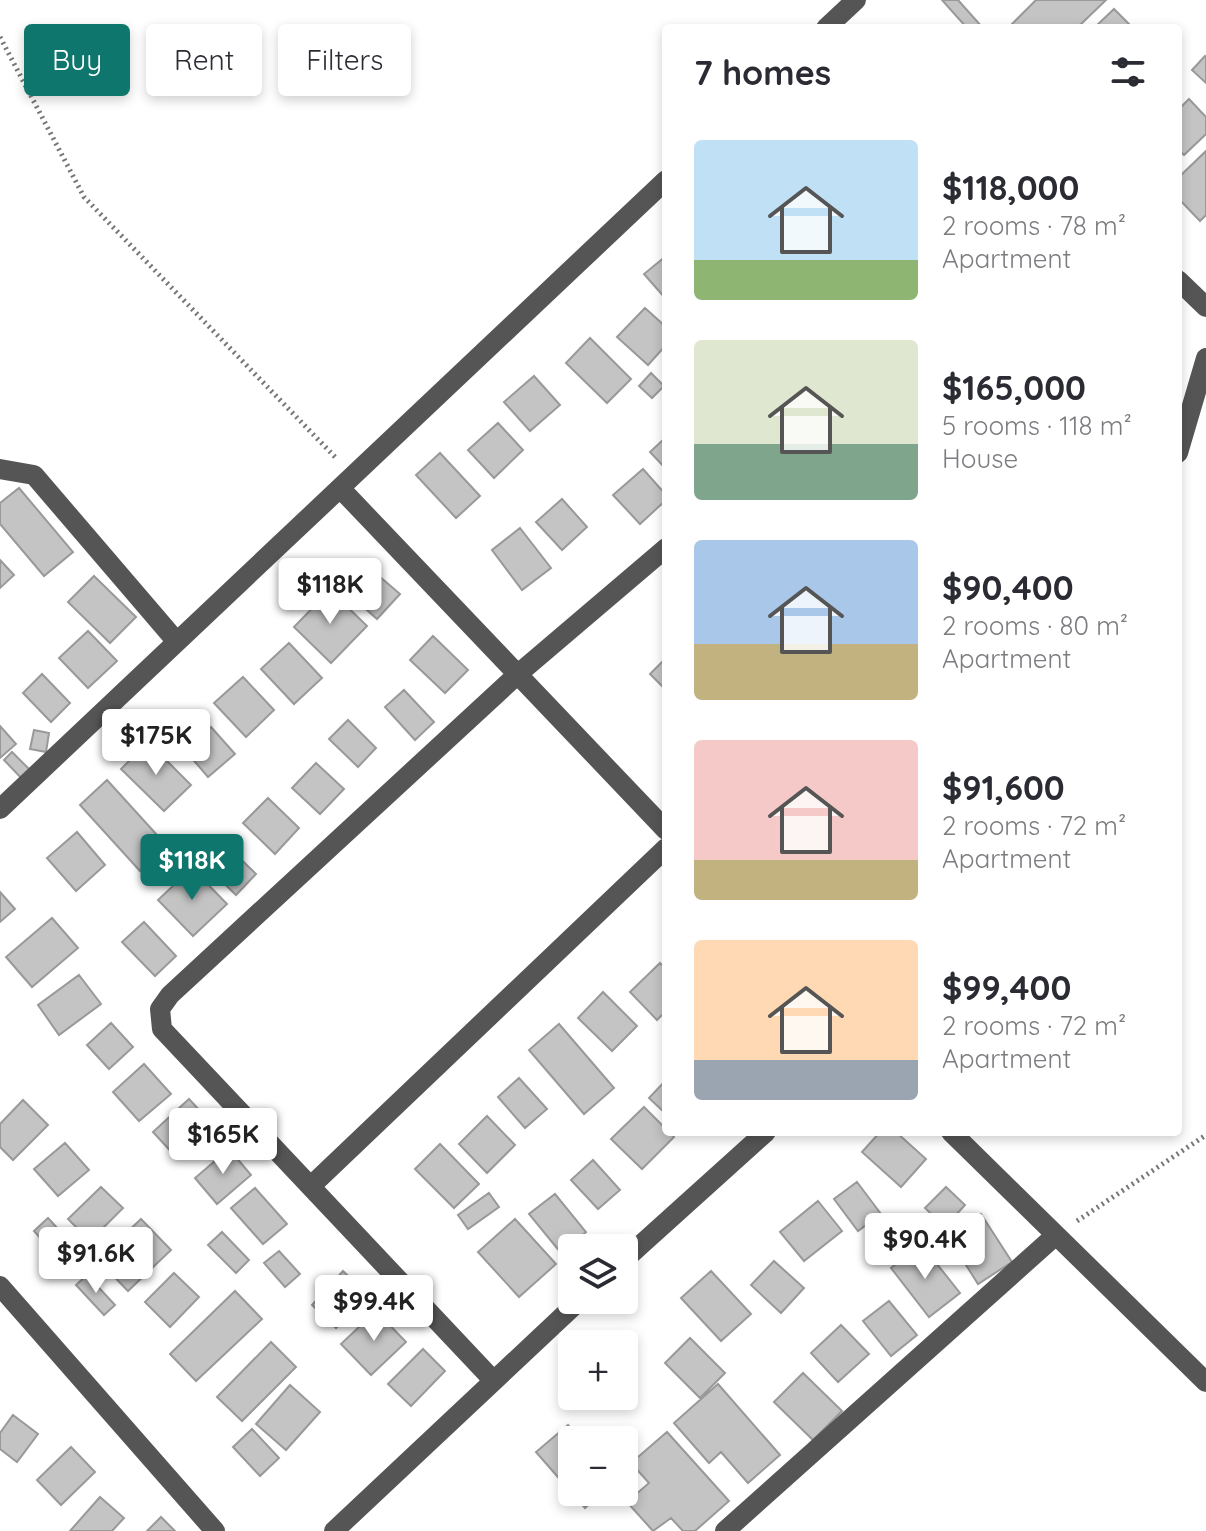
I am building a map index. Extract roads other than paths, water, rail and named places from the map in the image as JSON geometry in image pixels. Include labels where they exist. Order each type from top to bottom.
[{"type":"street","points":[[830,24],[856,0]]},
{"type":"street","points":[[0,809],[662,184]]},
{"type":"street","points":[[1182,284],[1206,307]]},
{"type":"street","points":[[1182,439],[1206,358]]},
{"type":"street","points":[[0,469],[34,475],[177,642]]},
{"type":"street","points":[[347,482],[518,674],[662,826]]},
{"type":"street","points":[[492,1379],[162,1029],[160,1009],[170,995],[518,674],[662,551]]},
{"type":"street","points":[[311,1186],[662,852]]},
{"type":"street","points":[[638,1247],[762,1136]]},
{"type":"street","points":[[955,1136],[1206,1382]]},
{"type":"street","points":[[725,1531],[1056,1235]]},
{"type":"street","points":[[0,1286],[215,1531]]},
{"type":"street","points":[[334,1531],[564,1314]]}]
